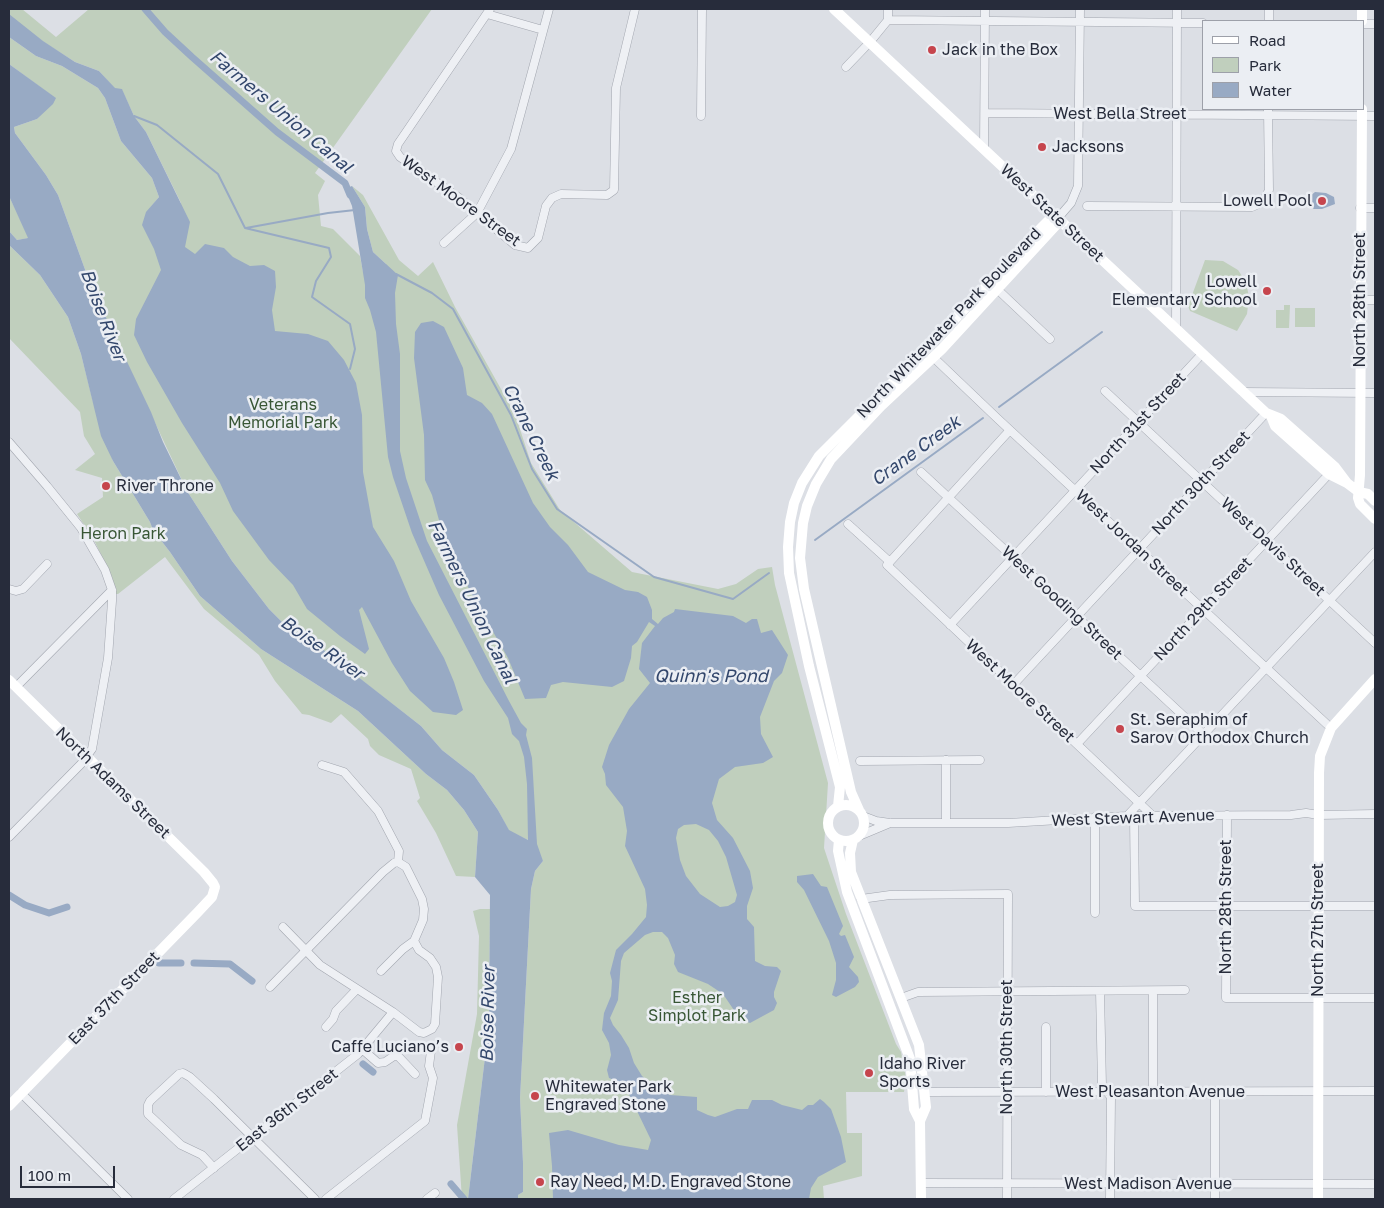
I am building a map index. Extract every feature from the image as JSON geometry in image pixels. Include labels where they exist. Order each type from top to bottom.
[{"type":"street","points":[[444,243],[477,213],[511,149],[549,9]]},
{"type":"street","name":"West Moore Street","points":[[488,11],[398,144],[396,151],[400,157],[477,213],[515,245],[528,248],[538,238],[546,206],[552,198],[561,194],[607,195],[613,192],[616,88],[635,9]]},
{"type":"street","points":[[701,116],[702,9]]},
{"type":"street","name":"West State Street","points":[[834,9],[1269,415],[1275,426],[1329,474],[1347,483],[1359,492],[1368,494],[1375,501]]},
{"type":"street","points":[[846,67],[888,20],[888,9]]},
{"type":"street","points":[[984,149],[985,9]]},
{"type":"street","points":[[1058,218],[1071,203],[1078,186],[1080,9]]},
{"type":"street","points":[[1176,329],[1177,9]]},
{"type":"street","points":[[488,11],[543,30]]},
{"type":"street","points":[[888,20],[1202,23]]},
{"type":"street","points":[[1087,206],[1252,207],[1263,202],[1269,190],[1268,112]]},
{"type":"street","name":"West Bella Street","points":[[984,113],[1177,115],[1268,112],[1362,112],[1375,116]]},
{"type":"street","name":"North 28th Street","points":[[1359,492],[1362,112]]},
{"type":"street","points":[[1360,208],[1375,208]]},
{"type":"street","name":"North Whitewater Park Boulevard","points":[[838,806],[840,786],[809,666],[789,573],[788,547],[794,503],[802,483],[818,456],[934,341],[1050,219],[1058,218],[1057,224],[934,357],[881,406],[831,459],[816,484],[807,506],[803,523],[800,558],[804,589],[851,792],[861,813]]},
{"type":"street","points":[[997,289],[1050,339]]},
{"type":"street","points":[[1361,300],[1375,300]]},
{"type":"street","name":"North 31st Street","points":[[950,625],[1202,354]]},
{"type":"street","name":"West Jordan Street","points":[[934,357],[1331,728]]},
{"type":"street","name":"West Davis Street","points":[[1105,391],[1375,643]]},
{"type":"street","points":[[1243,392],[1375,393]]},
{"type":"street","name":"West State Street","points":[[1269,415],[1281,419],[1335,467],[1347,483]]},
{"type":"street","name":"North 30th Street","points":[[1014,685],[1202,482],[1269,415]]},
{"type":"street","points":[[888,563],[1010,430]]},
{"type":"street","points":[[9,442],[81,528],[105,570],[112,590],[108,658],[92,749],[87,757],[9,837]]},
{"type":"street","name":"West Gooding Street","points":[[921,472],[1203,734]]},
{"type":"street","name":"North 29th Street","points":[[1077,744],[1329,474]]},
{"type":"street","name":"West State Street","points":[[1359,492],[1360,504],[1375,519]]},
{"type":"street","name":"West Moore Street","points":[[848,524],[950,625],[1153,816]]},
{"type":"street","points":[[1375,552],[1138,802],[1131,816],[1135,906],[1375,906]]},
{"type":"street","points":[[9,589],[16,592],[24,589],[48,564]]},
{"type":"street","points":[[12,684],[112,590]]},
{"type":"street","name":"North 27th Street","points":[[1318,1199],[1320,756],[1331,728],[1375,679]]},
{"type":"street","name":"North Adams Street","points":[[12,684],[204,872],[213,882],[214,888]]},
{"type":"street","points":[[946,760],[946,822]]},
{"type":"street","points":[[860,761],[980,760]]},
{"type":"street","points":[[322,765],[344,772],[378,811],[399,851],[398,862]]},
{"type":"street","points":[[856,838],[849,842],[839,840],[831,835],[827,825],[830,813],[838,806],[849,805],[861,813],[864,826],[856,838],[850,853],[851,872],[919,1045],[926,1107],[920,1121],[921,1199]]},
{"type":"street","name":"West Stewart Avenue","points":[[861,813],[876,822],[890,823],[1008,823],[1131,816],[1292,815],[1306,813],[1319,815],[1375,814]]},
{"type":"street","name":"North 28th Street","points":[[1226,815],[1226,998],[1318,998]]},
{"type":"street","points":[[1095,817],[1095,913]]},
{"type":"street","name":"West Stewart Avenue","points":[[856,838],[890,823]]},
{"type":"street","points":[[839,840],[838,851],[847,892],[908,1051],[914,1092],[914,1109],[920,1121]]},
{"type":"street","points":[[382,971],[403,949],[414,941],[423,920],[424,909],[422,899],[406,867],[398,862]]},
{"type":"street","points":[[270,987],[383,872],[398,862]]},
{"type":"street","name":"East 37th Street","points":[[9,1106],[212,897],[214,888]]},
{"type":"street","name":"North 30th Street","points":[[861,899],[890,895],[1008,894],[1007,1199]]},
{"type":"street","points":[[283,927],[320,964],[393,1012],[419,1032],[428,1032],[432,1030],[434,1024],[438,977],[436,967],[430,958],[418,950],[414,941]]},
{"type":"street","points":[[326,1027],[333,1019],[336,1011],[357,989]]},
{"type":"street","points":[[901,998],[918,992],[1185,990]]},
{"type":"street","points":[[1100,991],[1102,1086],[1111,1097],[1110,1199]]},
{"type":"street","points":[[1153,991],[1153,1092]]},
{"type":"street","points":[[1318,998],[1375,998]]},
{"type":"street","name":"East 36th Street","points":[[174,1199],[362,1049],[393,1012]]},
{"type":"street","points":[[1046,1027],[1046,1092]]},
{"type":"street","points":[[362,1049],[378,1063],[398,1056],[415,1074]]},
{"type":"street","points":[[326,1199],[425,1121],[433,1078],[429,1066],[431,1051]]},
{"type":"street","points":[[214,1168],[202,1155],[176,1140],[150,1116],[147,1110],[150,1101],[174,1076],[183,1073],[190,1077],[315,1199]]},
{"type":"street","points":[[1215,1091],[1215,1199]]},
{"type":"street","name":"West Pleasanton Avenue","points":[[925,1092],[1375,1091]]},
{"type":"street","points":[[20,1093],[128,1199]]},
{"type":"street","name":"West Madison Avenue","points":[[921,1183],[1375,1184]]},
{"type":"street","points":[[427,1199],[435,1193]]},
{"type":"green space","points":[[9,9],[22,9],[56,37],[89,9],[432,9],[315,173],[325,181],[318,195],[321,226],[333,229],[360,256],[363,272],[386,264],[373,252],[367,229],[365,207],[352,186],[363,195],[399,260],[418,276],[433,262],[455,307],[515,414],[531,463],[560,510],[632,572],[718,589],[736,584],[758,569],[772,567],[775,585],[828,783],[824,848],[846,914],[896,1044],[901,1052],[906,1078],[904,1092],[846,1092],[847,1133],[862,1133],[862,1176],[823,1186],[824,1199],[518,1199],[518,1195],[523,1192],[520,1098],[531,889],[535,871],[543,861],[528,840],[509,831],[498,810],[474,775],[442,750],[421,726],[302,634],[288,628],[269,609],[232,561],[187,491],[91,286],[58,195],[46,175],[15,133],[14,127],[37,119],[55,98],[9,64],[9,37],[36,56],[62,66],[98,88],[105,98],[121,141],[152,178],[159,197],[150,208],[181,203],[146,132],[134,116],[122,90],[115,89],[99,71],[75,62],[42,41],[9,17]]},
{"type":"green space","points":[[9,196],[29,238],[17,240],[9,231]]},
{"type":"green space","name":"Heron Park","points":[[9,245],[40,275],[68,317],[113,461],[153,530],[200,596],[261,649],[358,711],[426,774],[447,790],[464,810],[478,832],[475,877],[456,876],[436,833],[417,801],[420,798],[411,769],[379,755],[370,746],[368,739],[341,714],[331,723],[302,714],[275,681],[259,655],[204,609],[165,557],[118,594],[115,594],[112,577],[93,538],[77,514],[103,497],[102,478],[75,470],[95,454],[84,436],[80,412],[9,338]]},
{"type":"green space","points":[[1205,260],[1223,261],[1238,270],[1246,282],[1249,297],[1247,314],[1237,331],[1190,311],[1188,306]]},
{"type":"green space","points":[[1284,305],[1290,305],[1289,328],[1276,328],[1276,310],[1284,310]]},
{"type":"green space","points":[[1295,308],[1315,308],[1315,327],[1295,327]]},
{"type":"green space","points":[[490,909],[489,1024],[468,1199],[462,1199],[457,1125],[477,1014],[479,936],[473,911]]},
{"type":"water","points":[[9,14],[43,41],[75,62],[99,71],[115,88],[122,89],[134,116],[146,132],[190,222],[185,247],[195,254],[205,244],[224,248],[233,257],[250,266],[264,265],[275,271],[276,287],[272,310],[275,331],[308,334],[328,341],[344,360],[356,383],[362,415],[363,472],[373,527],[394,561],[411,601],[444,658],[463,710],[456,715],[433,712],[410,691],[392,663],[362,607],[359,610],[369,649],[365,654],[307,609],[293,585],[269,560],[233,511],[220,483],[182,423],[147,362],[134,335],[136,319],[161,270],[154,249],[142,225],[146,212],[159,197],[152,178],[121,141],[105,98],[98,88],[62,66],[36,56],[9,37]]},
{"type":"water","name":"Boise River","points":[[9,64],[56,98],[53,104],[37,119],[14,127],[15,133],[46,175],[58,195],[91,286],[151,412],[163,442],[187,491],[232,561],[269,609],[288,628],[307,637],[421,726],[442,750],[474,775],[509,830],[528,840],[527,784],[524,757],[519,741],[512,734],[508,718],[484,681],[439,595],[412,533],[393,477],[388,457],[376,332],[365,298],[365,285],[352,206],[345,189],[352,186],[365,207],[367,229],[373,252],[398,275],[395,293],[396,324],[400,354],[400,451],[406,478],[427,541],[509,701],[521,723],[527,729],[526,735],[532,758],[537,844],[543,861],[535,871],[531,889],[520,1098],[523,1192],[518,1195],[518,1199],[468,1199],[489,1024],[490,895],[475,877],[478,832],[464,810],[447,790],[426,774],[358,711],[261,649],[200,596],[153,530],[113,461],[101,436],[81,354],[68,317],[40,275],[9,245],[9,231],[17,240],[28,238],[9,196]]},
{"type":"water","name":"Lowell Pool","points":[[1315,192],[1326,193],[1334,197],[1335,204],[1322,209],[1314,209],[1308,204],[1309,197]]},
{"type":"water","name":"Quinn's Pond","points":[[433,321],[444,327],[463,368],[467,395],[482,403],[492,414],[533,503],[550,527],[568,545],[588,572],[625,590],[638,592],[647,597],[652,610],[652,619],[658,624],[663,618],[674,612],[675,609],[733,616],[746,623],[752,619],[757,619],[761,633],[772,630],[788,655],[782,673],[774,681],[760,717],[761,734],[773,757],[763,763],[735,767],[719,779],[712,803],[717,820],[733,838],[750,871],[753,888],[747,906],[747,919],[754,927],[755,961],[765,966],[777,967],[781,971],[774,992],[777,1003],[774,1010],[750,1023],[740,1019],[723,994],[708,984],[678,972],[674,964],[675,955],[668,938],[662,932],[653,932],[645,935],[624,953],[621,961],[618,1000],[610,1018],[629,1048],[634,1063],[642,1076],[655,1087],[670,1095],[697,1097],[697,1110],[708,1115],[715,1117],[737,1109],[748,1109],[752,1100],[772,1100],[782,1105],[802,1110],[820,1099],[824,1102],[831,1109],[841,1137],[846,1162],[818,1177],[811,1188],[809,1199],[553,1199],[549,1133],[568,1130],[619,1145],[648,1150],[651,1140],[624,1084],[609,1078],[607,1070],[611,1055],[609,1043],[602,1030],[604,1013],[611,996],[612,981],[610,973],[616,950],[646,917],[647,905],[645,889],[625,846],[627,831],[623,807],[606,785],[602,767],[609,745],[629,709],[650,683],[639,669],[642,643],[655,626],[649,622],[637,642],[632,646],[631,658],[624,681],[612,687],[563,682],[551,685],[546,698],[525,699],[508,658],[471,593],[444,538],[432,495],[425,480],[424,435],[414,358],[415,332],[421,323]],"holes":[[[696,824],[709,830],[718,841],[726,857],[737,895],[735,902],[728,906],[720,907],[700,894],[686,876],[680,860],[676,838],[678,829],[684,825]]]},
{"type":"water","points":[[813,874],[821,886],[827,887],[843,926],[839,934],[841,936],[845,935],[854,957],[849,967],[858,977],[859,982],[855,987],[836,997],[832,995],[836,980],[836,963],[829,941],[804,890],[797,882],[797,876]]},
{"type":"waterway","name":"Farmers Union Canal","points":[[145,9],[165,32],[277,132],[345,183],[350,195]]},
{"type":"waterway","points":[[134,116],[157,125],[218,174],[245,228],[329,248],[331,257],[316,281],[312,297],[350,324],[355,349],[350,369]]},
{"type":"waterway","points":[[246,228],[355,210]]},
{"type":"waterway","name":"Crane Creek","points":[[396,274],[432,293],[453,309],[511,415],[532,469],[557,509],[654,577],[733,599],[769,573]]},
{"type":"waterway","name":"Crane Creek","points":[[999,407],[1102,332]]},
{"type":"waterway","name":"Crane Creek","points":[[815,540],[983,418]]},
{"type":"waterway","points":[[9,895],[25,905],[49,913],[67,907]]},
{"type":"waterway","points":[[159,963],[181,963]]},
{"type":"waterway","points":[[194,963],[230,964],[252,981]]},
{"type":"waterway","points":[[363,1064],[373,1072]]},
{"type":"waterway","points":[[451,1184],[464,1199]]},
{"type":"place","name":"Jack in the Box","points":[[932,50]]},
{"type":"place","name":"Jacksons","points":[[1042,147]]},
{"type":"place","name":"Lowell Pool","points":[[1322,201]]},
{"type":"place","name":"Lowell Elementary School","points":[[1267,291]]},
{"type":"place","name":"River Throne","points":[[106,486]]},
{"type":"place","name":"St. Seraphim of Sarov Orthodox Church","points":[[1120,729]]},
{"type":"place","name":"Caffe Luciano’s","points":[[459,1047]]},
{"type":"place","name":"Idaho River Sports","points":[[869,1073]]},
{"type":"place","name":"Whitewater Park Engraved Stone","points":[[535,1096]]},
{"type":"place","name":"Ray Need, M.D. Engraved Stone","points":[[540,1182]]},
{"type":"park label","name":"Veterans Memorial Park","points":[[283,414]]},
{"type":"park label","name":"Esther Simplot Park","points":[[697,1007]]}]
